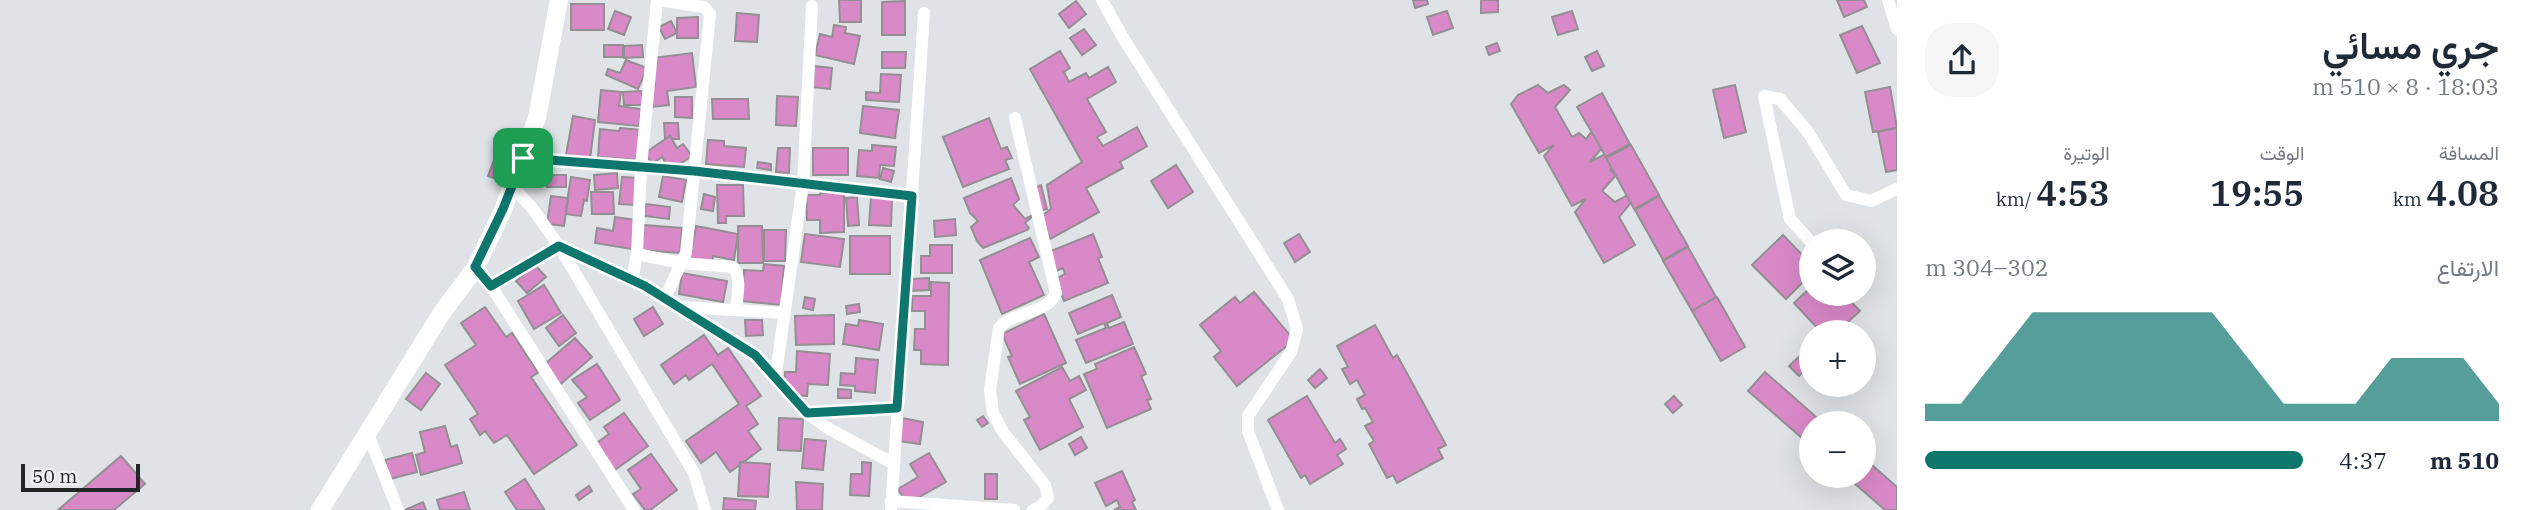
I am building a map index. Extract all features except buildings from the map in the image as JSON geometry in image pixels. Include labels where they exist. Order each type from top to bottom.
[{"type":"street","points":[[320,510],[441,313],[475,267],[513,187],[537,118],[559,0]]},
{"type":"street","points":[[632,280],[638,254],[641,167],[657,0],[704,7],[710,14],[686,253],[665,298]]},
{"type":"street","points":[[1102,0],[1288,299],[1297,329],[1291,352],[1248,416],[1248,431],[1278,510]]},
{"type":"street","points":[[1888,0],[1897,29]]},
{"type":"street","points":[[775,380],[803,184],[813,6]]},
{"type":"street","points":[[924,13],[891,505],[1014,510]]},
{"type":"street","points":[[1799,229],[1790,219],[1764,96],[1780,99],[1808,132],[1846,195],[1871,201],[1897,189]]},
{"type":"street","points":[[1015,118],[1056,293],[1047,306],[1014,316],[999,328],[990,390],[993,413],[1003,432],[1045,485],[1048,498],[1033,510]]},
{"type":"street","points":[[523,158],[694,171],[912,196]]},
{"type":"street","points":[[513,187],[533,209],[559,246],[694,473],[705,510]]},
{"type":"street","points":[[559,246],[665,298],[755,355],[807,413],[825,427],[894,464]]},
{"type":"street","points":[[491,286],[559,246]]},
{"type":"street","points":[[638,254],[681,263],[733,267],[736,270],[736,310]]},
{"type":"street","points":[[475,267],[491,286],[634,510]]},
{"type":"street","points":[[679,307],[785,313]]},
{"type":"street","points":[[807,413],[897,408]]},
{"type":"street","points":[[368,435],[398,510]]},
{"type":"route","points":[[523,158],[694,171],[912,196],[897,408],[807,413],[755,355],[645,286],[559,246],[491,286],[475,267],[513,187],[523,158]]}]
